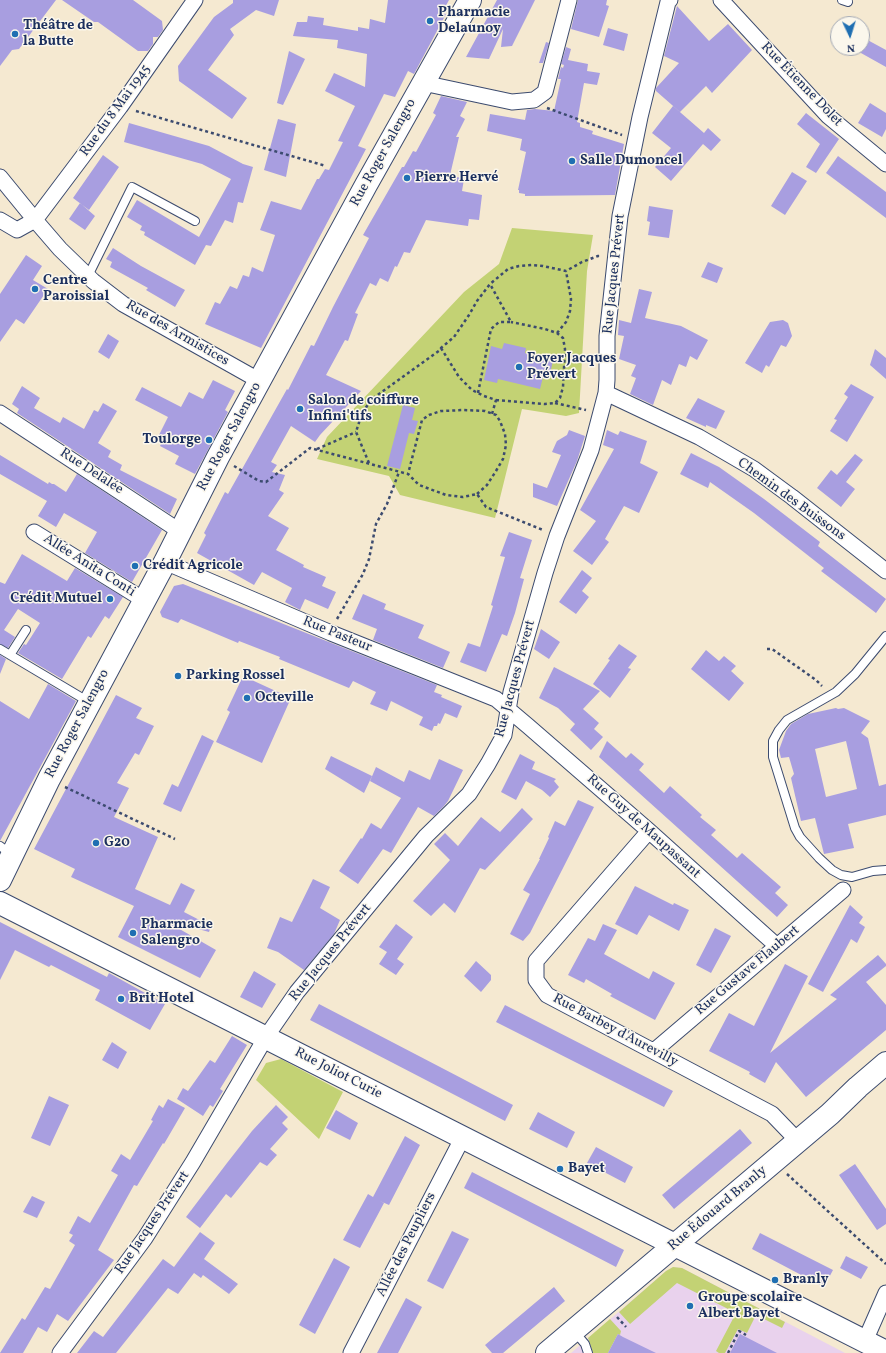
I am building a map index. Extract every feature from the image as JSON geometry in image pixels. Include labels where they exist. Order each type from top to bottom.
[{"type":"main road","name":"Rue Roger Salengro","points":[[0,880],[6,850],[49,779],[181,532],[218,457],[470,0]]},
{"type":"main road","name":"Rue Joliot Curie","points":[[0,903],[886,1352]]},
{"type":"main road","name":"Rue Édouard Branly","points":[[547,1353],[830,1114],[886,1063]]},
{"type":"street","name":"Rue du 8 Mai 1945","points":[[35,220],[120,107],[195,0]]},
{"type":"street","points":[[423,83],[512,102],[534,100],[545,92],[569,0]]},
{"type":"street","name":"Rue Jacques Prévert","points":[[60,1353],[145,1238],[193,1162],[266,1037],[298,992],[426,836],[469,794],[504,735],[511,692],[557,536],[591,450],[606,393],[607,336],[620,216],[635,140],[668,2],[670,0]]},
{"type":"street","name":"Rue Étienne Dolet","points":[[725,1],[828,116],[886,164]]},
{"type":"street","name":"Rue des Armistices","points":[[0,177],[60,249],[88,276],[123,304],[260,381]]},
{"type":"street","points":[[0,220],[17,230],[35,220]]},
{"type":"street","name":"Chemin des Buissons","points":[[606,393],[699,437],[754,469],[886,571]]},
{"type":"street","name":"Rue Delalée","points":[[0,413],[181,532]]},
{"type":"street","name":"Allée Anita Conti","points":[[34,532],[144,600]]},
{"type":"street","name":"Rue Pasteur","points":[[165,562],[331,633],[496,699],[508,709]]},
{"type":"street","name":"Rue Guy de Maupassant","points":[[508,709],[649,831],[777,946]]},
{"type":"street","name":"Rue Barbey d'Aurevilly","points":[[649,831],[536,961],[536,980],[547,995],[772,1114],[798,1141]]},
{"type":"street","name":"Rue Gustave Flaubert","points":[[654,1051],[842,890]]},
{"type":"street","name":"Allée des Peupliers","points":[[351,1353],[463,1137]]},
{"type":"street","points":[[864,1341],[886,1293]]},
{"type":"lane","points":[[88,276],[132,188],[195,221]]},
{"type":"lane","points":[[10,655],[26,630]]},
{"type":"lane","points":[[886,636],[855,674],[836,692],[787,720],[779,730],[774,741],[773,757],[795,828],[800,837],[832,870],[841,875],[852,877],[873,871],[886,870]]},
{"type":"lane","points":[[0,649],[89,702]]},
{"type":"lane","points":[[842,890],[852,877]]},
{"type":"lane","points":[[574,1331],[585,1344],[588,1353]]},
{"type":"path","points":[[534,100],[542,106],[635,140]]},
{"type":"path","points":[[120,107],[326,166]]},
{"type":"path","points":[[369,463],[356,432],[362,413],[372,399],[440,350],[454,337],[477,301],[490,284],[508,269],[532,265],[566,271],[582,262],[598,256],[615,258]]},
{"type":"path","points":[[557,333],[566,322],[571,299],[566,271]]},
{"type":"path","points":[[490,284],[511,322]]},
{"type":"path","points":[[478,393],[491,329],[500,322],[511,322],[545,329],[557,333],[563,338],[565,349],[563,387],[560,398],[555,403]]},
{"type":"path","points":[[441,348],[459,377],[472,390],[478,393],[496,400],[539,404],[555,403],[600,413]]},
{"type":"path","points":[[492,414],[496,400]]},
{"type":"path","points":[[218,457],[259,481],[266,482],[310,448],[408,474],[419,485],[446,495],[463,497],[477,494],[487,485],[503,458],[506,445],[505,434],[500,421],[496,415],[485,411],[464,410],[441,412],[429,415],[422,420],[408,474]]},
{"type":"path","points":[[316,450],[356,432]]},
{"type":"path","points":[[331,633],[339,614],[363,574],[369,559],[376,524],[387,504],[399,472]]},
{"type":"path","points":[[477,494],[486,507],[557,536]]},
{"type":"path","points":[[767,649],[772,649],[816,680],[830,695]]},
{"type":"path","points":[[49,779],[175,839]]},
{"type":"path","points":[[776,1159],[789,1177],[886,1264]]},
{"type":"path","points":[[613,1312],[626,1327]]},
{"type":"path","points":[[728,1353],[739,1332],[746,1335]]},
{"type":"shaded area","name":"Groupe scolaire Albert Bayet","points":[[673,1267],[682,1268],[845,1353],[571,1353],[666,1271]]},
{"type":"green space","points":[[512,228],[593,235],[587,271],[579,413],[566,416],[522,409],[495,518],[400,495],[389,476],[317,459],[327,437],[464,292],[499,264]]},
{"type":"green space","points":[[281,1059],[343,1092],[319,1139],[256,1080],[266,1063]]},
{"type":"green space","points":[[673,1267],[682,1268],[785,1322],[782,1328],[756,1315],[747,1333],[738,1329],[725,1353],[719,1353],[716,1351],[736,1313],[677,1283],[630,1324],[619,1312],[666,1271]]},
{"type":"green space","points":[[610,1319],[621,1331],[620,1335],[618,1334],[608,1353],[593,1353],[588,1338]]},
{"type":"building","name":"Théâtre de la Butte","points":[[0,0],[56,0],[19,49],[12,50],[0,66]]},
{"type":"building","points":[[62,0],[133,0],[162,21],[163,30],[158,37],[153,37],[153,44],[148,51],[138,51],[98,22],[94,22]]},
{"type":"building","points":[[233,0],[279,0],[274,16],[256,10],[230,29],[234,35],[208,70],[247,98],[232,119],[179,81],[178,66],[214,17],[233,3]]},
{"type":"building","points":[[388,0],[449,0],[442,13],[446,14],[414,74],[408,71],[395,97],[384,94],[358,146],[366,149],[261,348],[205,324],[215,302],[220,304],[230,286],[237,289],[243,275],[249,277],[252,267],[263,272],[275,235],[260,230],[271,201],[301,210],[317,179],[319,179],[325,169],[329,170],[343,142],[338,141],[355,106],[325,91],[334,73],[365,87],[367,54],[337,48],[338,40],[293,36],[297,22],[307,22],[308,16],[324,18],[323,25],[358,31],[358,27],[369,29],[370,19],[385,23]]},
{"type":"building","points":[[497,0],[535,0],[512,46],[501,47],[503,29],[489,59],[466,57]]},
{"type":"building","points":[[578,0],[607,0],[606,5],[609,6],[599,37],[571,29]]},
{"type":"building","points":[[677,6],[709,41],[728,24],[752,50],[712,93],[706,86],[680,112],[656,91],[656,88],[679,63],[664,56]]},
{"type":"building","points":[[608,28],[628,34],[624,51],[603,45]]},
{"type":"building","points":[[870,41],[886,50],[886,67],[866,56],[870,56]]},
{"type":"building","points":[[546,42],[549,43],[543,63],[539,63]]},
{"type":"building","points":[[566,47],[571,49],[568,60],[588,64],[587,71],[600,73],[597,85],[584,83],[577,122],[580,123],[580,127],[593,131],[592,134],[624,144],[615,195],[525,196],[525,194],[519,193],[518,190],[526,152],[520,150],[522,139],[487,131],[490,114],[525,120],[527,110],[535,109],[554,111],[561,79],[558,79],[561,67],[563,68],[564,65],[561,64]]},
{"type":"building","points":[[289,51],[305,59],[283,105],[277,103]]},
{"type":"building","points":[[441,96],[467,102],[460,116],[465,119],[456,137],[459,137],[450,175],[464,179],[462,191],[482,195],[479,220],[469,219],[468,226],[426,220],[410,253],[404,252],[397,267],[395,266],[388,282],[380,278],[376,286],[370,283],[355,313],[358,314],[348,341],[345,340],[326,375],[361,391],[315,442],[291,426],[271,462],[277,465],[272,472],[285,475],[279,490],[284,493],[268,516],[289,528],[276,550],[304,565],[303,567],[326,577],[322,586],[336,592],[328,609],[305,599],[300,610],[285,602],[292,588],[262,572],[254,585],[197,553],[206,535],[204,533],[225,492],[228,494],[287,389],[288,390],[311,345],[314,346],[369,238],[363,235],[402,167],[404,167],[413,151],[416,152],[436,115],[433,113]]},
{"type":"building","points":[[870,103],[886,113],[886,129],[882,137],[858,123]]},
{"type":"building","points":[[673,106],[704,133],[708,128],[721,140],[711,151],[703,144],[671,181],[655,167],[671,148],[652,133]]},
{"type":"building","points":[[806,113],[839,139],[816,173],[806,167],[820,144],[797,124]]},
{"type":"building","points":[[278,119],[296,124],[286,177],[264,170]]},
{"type":"building","points":[[129,123],[209,146],[243,164],[253,167],[243,203],[238,202],[233,223],[225,220],[211,246],[206,245],[195,265],[144,235],[145,232],[140,230],[142,226],[127,217],[137,200],[199,237],[231,179],[202,164],[124,142]]},
{"type":"building","points":[[103,155],[119,167],[89,210],[73,198]]},
{"type":"building","points":[[838,156],[886,192],[886,218],[826,173]]},
{"type":"building","points":[[792,172],[807,181],[785,215],[771,206]]},
{"type":"building","points":[[80,203],[95,216],[85,230],[69,219]]},
{"type":"building","points":[[649,206],[673,210],[669,238],[648,235],[650,222],[647,221]]},
{"type":"building","points":[[113,248],[141,266],[185,290],[175,307],[146,290],[148,288],[110,267],[112,262],[106,259]]},
{"type":"building","name":"Centre Paroissial","points":[[26,255],[42,266],[33,280],[48,289],[24,324],[16,319],[0,342],[0,294]]},
{"type":"building","points":[[708,262],[723,268],[717,283],[701,277]]},
{"type":"building","points":[[639,289],[652,292],[645,318],[681,326],[708,340],[697,360],[690,356],[686,367],[679,364],[671,385],[662,380],[653,405],[630,394],[636,378],[631,376],[636,365],[619,359],[624,336],[618,335],[619,320],[631,323]]},
{"type":"building","points":[[783,320],[788,323],[792,336],[786,347],[781,345],[769,367],[766,365],[762,373],[745,363],[770,322]]},
{"type":"building","points":[[108,334],[119,341],[109,359],[98,352]]},
{"type":"building","name":"Foyer Jacques Prévert","points":[[504,343],[526,348],[525,353],[553,360],[549,379],[543,377],[540,389],[498,379],[497,383],[484,380],[491,346],[502,349]]},
{"type":"building","points":[[875,349],[886,358],[886,379],[870,365]]},
{"type":"building","points":[[213,380],[235,391],[225,410],[228,412],[195,474],[175,464],[179,456],[160,446],[164,438],[159,435],[168,417],[135,400],[142,387],[181,407],[189,392],[203,399]]},
{"type":"building","points":[[851,384],[874,397],[847,442],[830,431],[837,420],[834,419],[848,397],[844,394]]},
{"type":"building","points":[[22,386],[40,398],[34,408],[60,423],[63,417],[84,429],[94,410],[98,412],[103,403],[117,411],[98,443],[111,451],[108,457],[122,465],[120,470],[177,499],[170,514],[17,413],[19,409],[12,404]]},
{"type":"building","points":[[698,398],[725,411],[716,429],[706,425],[706,427],[686,418]]},
{"type":"building","points":[[403,405],[415,408],[412,420],[418,421],[414,434],[409,433],[400,469],[387,466]]},
{"type":"building","points":[[569,430],[585,436],[577,461],[557,506],[533,497],[533,483],[547,488],[561,455],[552,452],[557,441],[567,435]]},
{"type":"building","points":[[607,430],[618,435],[620,431],[647,441],[640,463],[658,472],[639,513],[624,506],[605,539],[609,542],[592,565],[573,551],[596,521],[580,510],[614,449],[603,445]]},
{"type":"building","points":[[691,453],[719,467],[764,499],[820,542],[818,546],[886,599],[876,613],[821,571],[824,568],[754,513],[710,482],[708,488],[680,474]]},
{"type":"building","points":[[855,454],[863,460],[846,482],[855,489],[841,507],[817,488],[831,470],[837,475]]},
{"type":"building","points":[[0,455],[48,484],[49,482],[54,484],[66,492],[77,474],[162,530],[132,582],[85,553],[97,532],[64,513],[56,527],[38,516],[47,501],[0,474]]},
{"type":"building","points":[[509,532],[532,540],[520,578],[524,579],[507,636],[502,634],[486,672],[460,662],[468,643],[480,647],[493,606],[491,605],[505,557],[500,556]]},
{"type":"building","points":[[22,554],[67,581],[75,568],[123,597],[109,619],[105,616],[91,638],[88,636],[62,679],[18,653],[24,644],[26,645],[40,623],[18,609],[4,630],[15,637],[8,648],[0,644],[0,582],[5,584]]},
{"type":"building","points":[[582,570],[592,578],[582,591],[589,597],[576,614],[559,602]]},
{"type":"building","points":[[183,584],[437,685],[434,692],[442,695],[441,697],[462,706],[457,718],[445,713],[440,724],[438,723],[437,726],[434,726],[432,731],[419,725],[423,717],[391,701],[387,711],[370,704],[376,692],[353,681],[349,688],[279,659],[280,657],[239,641],[238,643],[181,619],[178,623],[162,617],[160,612],[174,586]]},
{"type":"building","points":[[363,594],[386,604],[384,609],[424,625],[418,638],[450,652],[443,668],[373,640],[377,629],[352,619]]},
{"type":"building","points":[[541,629],[560,642],[549,659],[534,649]]},
{"type":"building","points":[[619,644],[637,656],[628,668],[631,669],[610,698],[593,684]]},
{"type":"building","points":[[706,650],[719,661],[724,656],[736,666],[731,671],[744,683],[729,701],[691,669]]},
{"type":"building","points":[[0,655],[6,659],[0,674]]},
{"type":"building","points":[[554,667],[600,691],[583,709],[599,723],[594,729],[603,737],[591,750],[570,730],[575,724],[558,708],[539,698]]},
{"type":"building","points":[[243,676],[291,698],[262,763],[216,742],[230,712],[227,710]]},
{"type":"building","points":[[48,684],[76,701],[0,841],[0,701],[29,719]]},
{"type":"building","points":[[116,695],[142,708],[136,718],[154,726],[139,755],[135,753],[117,783],[129,788],[114,817],[158,837],[135,889],[170,905],[181,883],[195,890],[184,912],[211,926],[209,932],[177,923],[176,927],[216,950],[200,978],[118,937],[134,906],[71,877],[75,869],[34,849]]},
{"type":"building","points":[[836,708],[844,708],[870,721],[861,733],[868,738],[879,786],[886,784],[886,815],[848,824],[854,848],[824,854],[815,818],[801,821],[791,778],[794,774],[789,757],[781,758],[779,750],[786,731],[791,724],[808,714]],"holes":[[[846,741],[857,789],[826,797],[815,749]]]},
{"type":"building","points":[[202,735],[214,741],[181,812],[163,804],[172,784],[178,787]]},
{"type":"building","points":[[607,741],[626,758],[631,753],[644,764],[639,770],[664,793],[670,786],[702,815],[700,817],[716,830],[711,835],[737,858],[742,853],[781,887],[775,893],[788,905],[777,917],[599,757]]},
{"type":"building","points":[[520,754],[535,762],[532,769],[556,779],[554,781],[559,787],[550,797],[542,790],[526,781],[516,800],[501,792]]},
{"type":"building","points":[[331,756],[372,776],[364,793],[325,769]]},
{"type":"building","points":[[439,759],[463,770],[448,801],[444,806],[434,816],[418,807],[391,853],[383,849],[358,884],[339,871],[361,838],[362,839],[371,823],[381,829],[401,798],[370,781],[376,767],[404,782],[409,770],[430,780]]},
{"type":"building","points":[[578,800],[594,807],[530,933],[523,941],[510,934],[530,894],[523,890],[540,859],[555,821],[565,826]]},
{"type":"building","points":[[522,808],[533,819],[485,870],[480,868],[455,913],[444,903],[431,916],[413,901],[450,860],[434,844],[445,833],[458,846],[481,817],[500,832]]},
{"type":"building","points":[[313,879],[330,887],[320,908],[340,920],[334,934],[304,970],[278,952],[267,948],[280,917],[292,922]]},
{"type":"building","points":[[635,886],[673,905],[674,903],[689,910],[679,931],[649,915],[637,935],[615,924]]},
{"type":"building","points":[[850,905],[863,917],[859,923],[865,927],[857,943],[851,939],[823,992],[808,984]]},
{"type":"building","points":[[0,922],[107,977],[109,973],[165,1004],[150,1030],[95,1000],[100,990],[51,965],[49,967],[15,950],[0,980]]},
{"type":"building","points":[[396,924],[413,937],[397,959],[404,964],[396,975],[379,964],[387,952],[379,947]]},
{"type":"building","points":[[603,924],[617,930],[604,954],[649,979],[653,971],[675,983],[655,1020],[610,996],[612,994],[586,979],[584,983],[568,975],[588,938],[595,941]]},
{"type":"building","points":[[715,928],[731,936],[711,973],[696,965]]},
{"type":"building","points":[[878,955],[886,966],[866,982],[886,1005],[886,1030],[806,1097],[776,1062],[765,1083],[749,1074],[750,1072],[709,1051],[729,1013],[754,1026],[785,964],[808,976],[770,1053],[837,999],[830,995]]},
{"type":"building","points":[[476,961],[491,975],[491,980],[481,992],[464,976]]},
{"type":"building","points":[[254,971],[276,984],[262,1008],[240,997]]},
{"type":"building","points":[[319,1004],[513,1105],[505,1121],[310,1020]]},
{"type":"building","points":[[505,1005],[673,1091],[664,1107],[496,1022]]},
{"type":"building","points":[[232,1036],[247,1045],[220,1089],[223,1091],[213,1107],[210,1105],[203,1116],[177,1099],[183,1088],[188,1091],[210,1060],[215,1063]]},
{"type":"building","points":[[112,1042],[127,1052],[118,1069],[102,1060]]},
{"type":"building","points":[[49,1096],[69,1105],[50,1146],[31,1138]]},
{"type":"building","points":[[168,1099],[185,1108],[137,1186],[134,1185],[98,1250],[114,1260],[68,1321],[57,1314],[47,1332],[38,1327],[23,1353],[0,1353],[22,1318],[25,1320],[45,1287],[50,1289],[75,1245],[69,1241],[73,1235],[69,1233],[78,1216],[90,1223],[118,1175],[111,1171],[121,1154],[130,1160],[153,1121],[151,1120],[159,1105],[163,1108]]},
{"type":"building","points":[[276,1105],[288,1117],[282,1123],[288,1129],[270,1149],[277,1155],[267,1166],[260,1162],[231,1198],[226,1194],[200,1228],[186,1217],[252,1131]]},
{"type":"building","points":[[336,1110],[358,1123],[350,1140],[326,1128]]},
{"type":"building","points":[[538,1112],[575,1132],[567,1148],[529,1129]]},
{"type":"building","points":[[740,1129],[752,1143],[674,1209],[662,1195]]},
{"type":"building","points":[[405,1136],[420,1145],[389,1205],[380,1201],[384,1203],[360,1248],[343,1240],[368,1194],[373,1197]]},
{"type":"building","points":[[596,1147],[633,1167],[625,1183],[587,1163]]},
{"type":"building","points":[[855,1164],[886,1209],[886,1224],[877,1230],[839,1175]]},
{"type":"building","points":[[472,1172],[624,1250],[616,1267],[464,1188]]},
{"type":"building","points":[[32,1196],[45,1202],[37,1218],[23,1212]]},
{"type":"building","points":[[452,1231],[469,1239],[443,1289],[427,1281]]},
{"type":"building","points":[[200,1232],[215,1243],[204,1259],[238,1284],[229,1294],[203,1275],[201,1278],[194,1273],[178,1294],[168,1288],[116,1353],[77,1353],[94,1331],[103,1337],[163,1259],[174,1267]]},
{"type":"building","points":[[760,1233],[833,1270],[824,1287],[752,1249]]},
{"type":"building","points":[[846,1256],[868,1267],[861,1279],[840,1268]]},
{"type":"building","points":[[334,1258],[350,1267],[315,1334],[299,1325]]},
{"type":"building","points":[[554,1287],[565,1301],[503,1353],[492,1353],[485,1345]]},
{"type":"building","points":[[406,1298],[422,1307],[398,1353],[377,1353]]},
{"type":"building","points":[[618,1334],[623,1337],[656,1353],[608,1353]]},
{"type":"building","points":[[740,1334],[777,1353],[730,1353]]},
{"type":"place","name":"Pharmacie Delaunoy","points":[[430,21]]},
{"type":"place","name":"Théâtre de la Butte","points":[[15,34]]},
{"type":"place","name":"Salle Dumoncel","points":[[572,161]]},
{"type":"place","name":"Pierre Hervé","points":[[407,178]]},
{"type":"place","name":"Centre Paroissial","points":[[35,289]]},
{"type":"place","name":"Foyer Jacques Prévert","points":[[519,367]]},
{"type":"place","name":"Salon de coiffure Infini'tifs","points":[[300,409]]},
{"type":"place","name":"Toulorge","points":[[209,440]]},
{"type":"place","name":"Crédit Agricole","points":[[135,566]]},
{"type":"place","name":"Crédit Mutuel","points":[[110,599]]},
{"type":"place","name":"Parking Rossel","points":[[178,676]]},
{"type":"place","name":"Octeville","points":[[247,698]]},
{"type":"place","name":"G20","points":[[96,843]]},
{"type":"place","name":"Pharmacie Salengro","points":[[133,933]]},
{"type":"place","name":"Brit Hotel","points":[[121,999]]},
{"type":"place","name":"Bayet","points":[[560,1169]]},
{"type":"place","name":"Branly","points":[[775,1280]]},
{"type":"place","name":"Groupe scolaire Albert Bayet","points":[[690,1306]]}]
